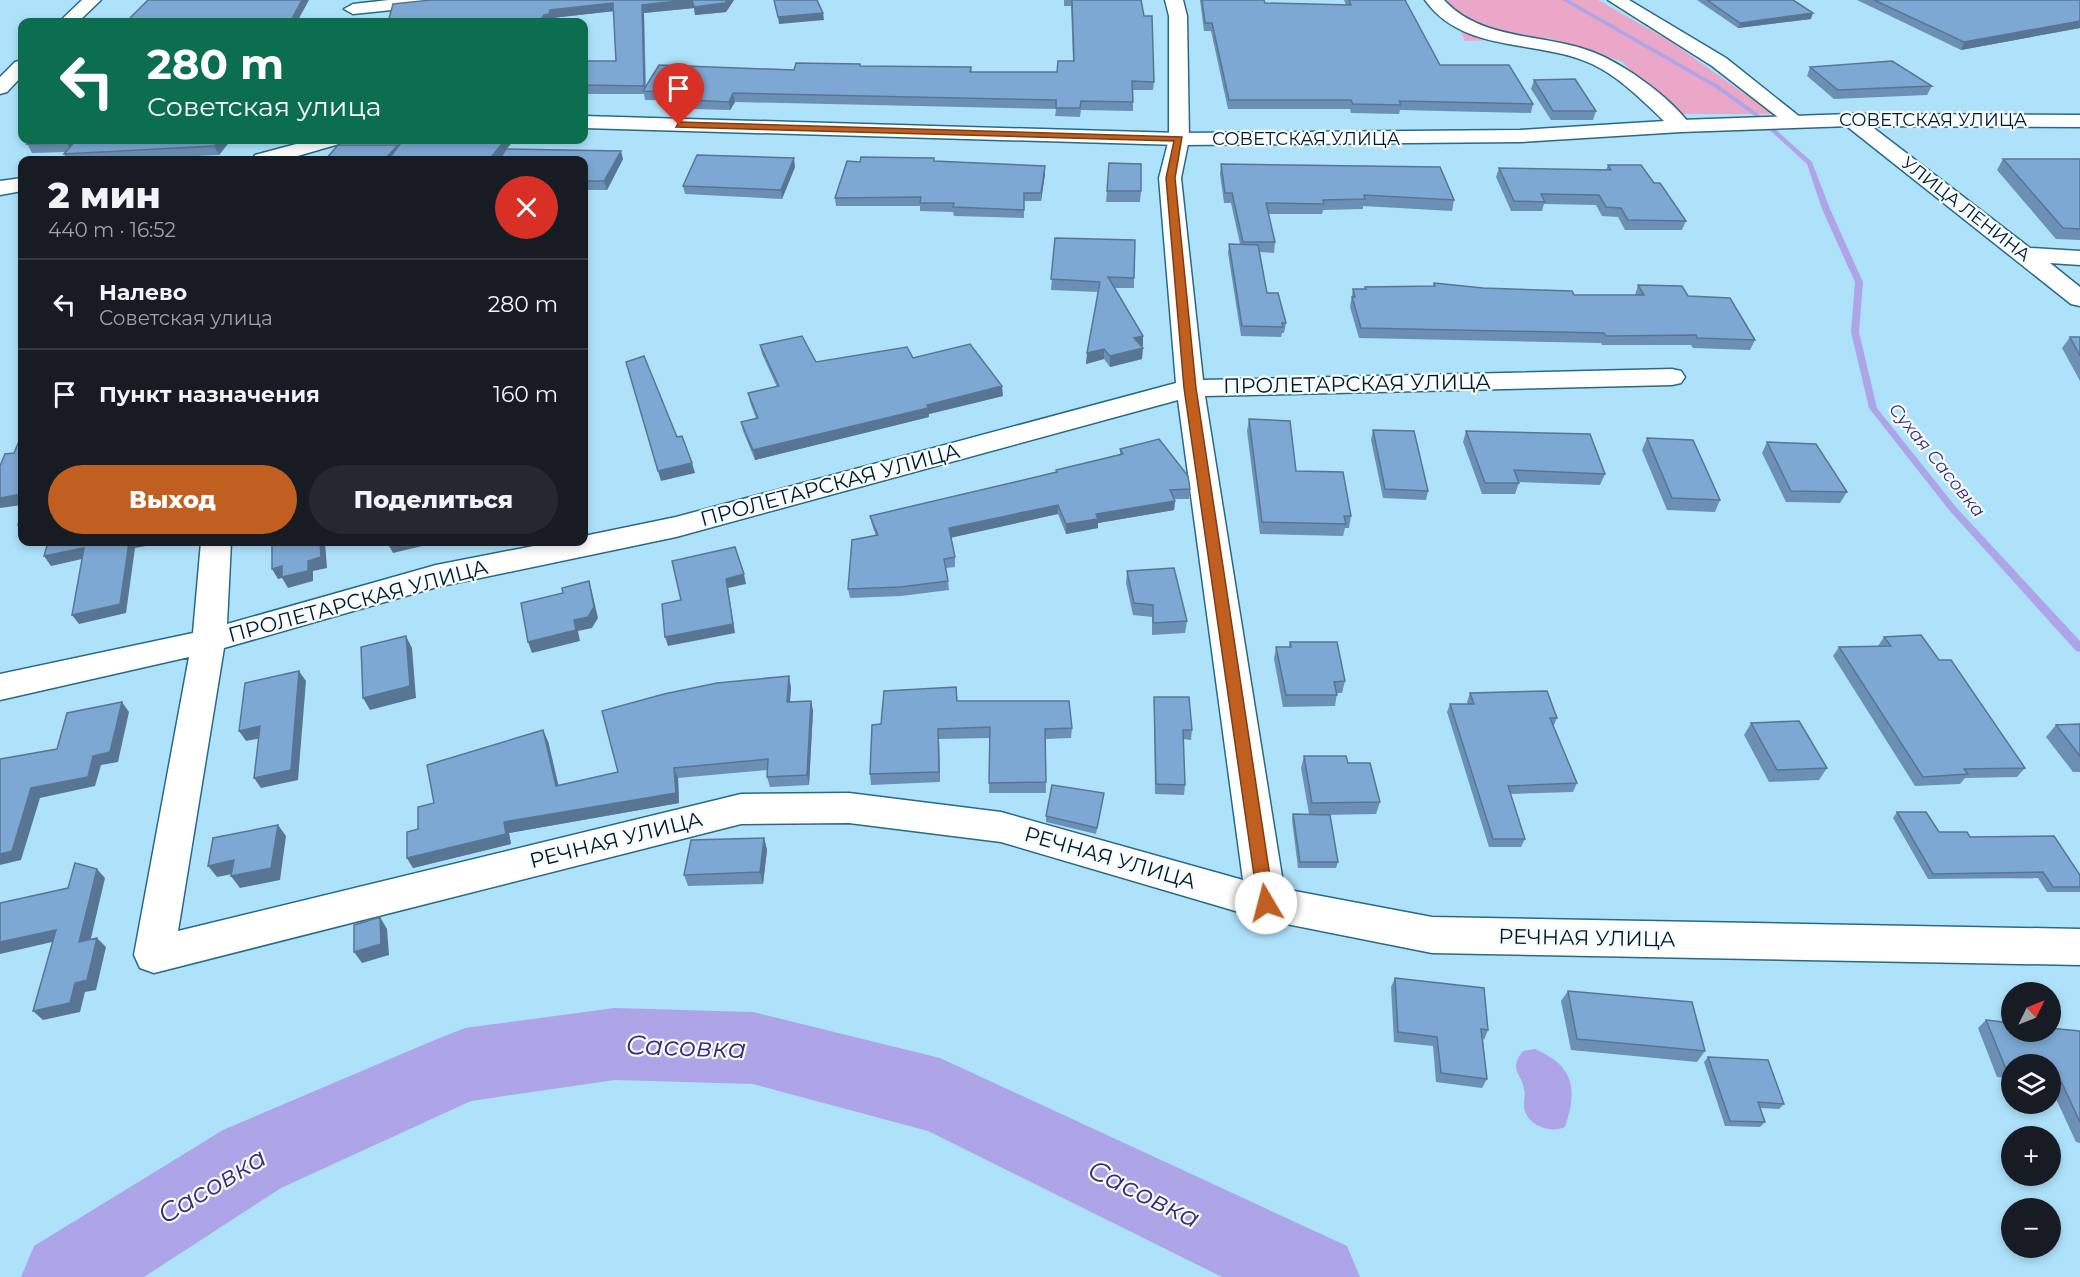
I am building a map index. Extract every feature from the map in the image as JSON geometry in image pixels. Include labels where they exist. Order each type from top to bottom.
[{"type":"street","points":[[72,18],[92,0]]},
{"type":"street","points":[[351,10],[441,0]]},
{"type":"street","points":[[1174,0],[1178,16],[1179,139],[1170,178],[1190,388],[1266,903]]},
{"type":"street","points":[[1434,0],[1441,12],[1465,27],[1564,48],[1610,66],[1636,85],[1681,126]]},
{"type":"street","points":[[1617,0],[1719,62],[1790,121]]},
{"type":"street","points":[[0,88],[18,70]]},
{"type":"street","name":"УЛИЦА ЛЕНИНА","points":[[1851,120],[2080,299]]},
{"type":"street","name":"СОВЕТСКАЯ УЛИЦА","points":[[588,122],[1179,139],[1520,136],[1790,121],[2080,121]]},
{"type":"street","points":[[292,156],[322,144]]},
{"type":"street","points":[[0,188],[18,186]]},
{"type":"street","points":[[2025,255],[2080,258]]},
{"type":"street","name":"ПРОЛЕТАРСКАЯ УЛИЦА","points":[[588,545],[676,527],[1190,388],[1672,377]]},
{"type":"street","points":[[209,641],[216,546]]},
{"type":"street","name":"ПРОЛЕТАРСКАЯ УЛИЦА","points":[[0,687],[209,641],[436,576],[583,546]]},
{"type":"street","name":"РЕЧНАЯ УЛИЦА","points":[[209,641],[154,954],[741,809],[849,808],[1000,827],[1266,903],[1431,935],[2080,947]]},
{"type":"shaded area","points":[[1447,0],[1598,0],[1670,41],[1773,114],[1676,114],[1621,61],[1548,38],[1465,41]]},
{"type":"shaded area","points":[[1535,1049],[1558,1063],[1570,1080],[1571,1101],[1565,1127],[1546,1129],[1540,1127],[1526,1114],[1525,1091],[1516,1063],[1523,1051]]},
{"type":"building","points":[[148,0],[302,0],[292,18],[130,18]]},
{"type":"building","points":[[431,0],[687,0],[642,5],[644,86],[588,85],[588,61],[616,61],[613,3],[550,10],[549,14],[542,18],[389,18],[393,4]]},
{"type":"building","points":[[692,0],[727,0],[725,3],[694,7]]},
{"type":"building","points":[[774,0],[817,0],[823,13],[778,17]]},
{"type":"building","points":[[1072,0],[1141,0],[1144,16],[1152,16],[1154,82],[1132,81],[1133,102],[1081,101],[1080,108],[1056,108],[1056,100],[733,93],[729,102],[690,100],[695,92],[643,91],[659,65],[794,70],[796,63],[860,64],[860,66],[971,67],[970,72],[1057,72],[1058,61],[1074,61]]},
{"type":"building","points":[[1202,0],[1264,0],[1265,3],[1351,5],[1349,0],[1405,0],[1440,65],[1509,65],[1533,104],[1399,101],[1401,105],[1353,104],[1351,100],[1229,100],[1212,23],[1205,23]]},
{"type":"building","points":[[1707,0],[1793,0],[1813,13],[1740,23]]},
{"type":"building","points":[[1874,0],[2080,0],[2080,21],[1964,42]]},
{"type":"building","points":[[1892,61],[1932,86],[1838,90],[1810,67]]},
{"type":"building","points":[[1575,79],[1596,111],[1553,111],[1534,80]]},
{"type":"building","points":[[73,144],[216,144],[214,146],[64,154]]},
{"type":"building","points":[[400,144],[502,144],[492,156],[391,156]]},
{"type":"building","points":[[338,145],[398,145],[388,156],[328,156]]},
{"type":"building","points":[[506,149],[621,151],[604,181],[588,181],[588,156],[502,156]]},
{"type":"building","points":[[697,155],[794,158],[781,190],[683,186]]},
{"type":"building","points":[[861,157],[934,158],[934,161],[1045,166],[1041,193],[1024,193],[1024,210],[953,207],[954,203],[920,203],[921,197],[835,198],[847,161],[860,162]]},
{"type":"building","points":[[2003,159],[2080,159],[2080,229],[2063,228]]},
{"type":"building","points":[[1109,163],[1141,164],[1141,191],[1107,191]]},
{"type":"building","points":[[1221,164],[1440,167],[1454,200],[1364,195],[1365,199],[1323,200],[1324,204],[1266,203],[1275,242],[1243,242],[1232,193],[1225,193]]},
{"type":"building","points":[[1608,165],[1641,165],[1654,183],[1660,183],[1686,221],[1628,220],[1621,208],[1606,207],[1599,195],[1541,194],[1545,202],[1514,201],[1499,168],[1611,170]]},
{"type":"building","points":[[1055,238],[1135,240],[1134,278],[1108,277],[1143,336],[1134,338],[1143,348],[1110,356],[1104,349],[1087,353],[1100,282],[1051,279]]},
{"type":"building","points":[[1229,244],[1258,245],[1267,293],[1278,293],[1286,323],[1282,323],[1283,327],[1242,326]]},
{"type":"building","points":[[1434,283],[1483,288],[1572,291],[1574,295],[1644,295],[1638,285],[1682,286],[1688,296],[1730,298],[1755,340],[1697,338],[1696,335],[1606,336],[1604,333],[1361,328],[1352,297],[1355,297],[1353,289],[1435,286]]},
{"type":"building","points":[[802,336],[816,362],[907,347],[913,358],[970,344],[1002,386],[927,405],[928,408],[753,450],[741,422],[758,418],[748,393],[779,386],[760,345]]},
{"type":"building","points":[[2070,337],[2080,337],[2080,356]]},
{"type":"building","points":[[644,356],[677,437],[682,436],[692,463],[658,471],[626,362]]},
{"type":"building","points":[[1249,419],[1290,421],[1296,471],[1343,472],[1351,516],[1344,516],[1346,524],[1262,522]]},
{"type":"building","points":[[1373,430],[1414,431],[1428,491],[1385,489]]},
{"type":"building","points":[[1466,431],[1590,434],[1605,474],[1514,470],[1519,483],[1485,483]]},
{"type":"building","points":[[1647,438],[1693,440],[1720,500],[1672,498]]},
{"type":"building","points":[[1159,439],[1188,476],[1190,489],[1170,490],[1175,501],[1096,514],[1098,519],[1066,524],[1058,505],[949,528],[955,557],[944,559],[948,581],[900,587],[848,589],[852,540],[878,535],[870,516],[1057,472],[1056,470],[1123,454],[1120,449]]},
{"type":"building","points":[[1767,442],[1816,444],[1847,492],[1791,491]]},
{"type":"building","points":[[18,444],[18,495],[0,498],[0,466],[5,454],[14,453]]},
{"type":"building","points":[[47,546],[128,546],[120,604],[72,615],[84,548],[44,556]]},
{"type":"building","points":[[272,546],[320,546],[321,557],[308,561],[308,571],[282,577],[282,566],[272,569]]},
{"type":"building","points":[[735,547],[744,574],[726,579],[733,624],[665,637],[662,604],[681,600],[672,561]]},
{"type":"building","points":[[1174,568],[1187,621],[1153,623],[1153,605],[1134,603],[1127,571]]},
{"type":"building","points":[[589,581],[594,607],[588,617],[574,620],[576,630],[528,642],[521,603],[563,593],[562,588]]},
{"type":"building","points":[[1921,635],[1939,660],[1951,660],[2025,768],[1964,769],[1968,774],[1923,777],[1839,647],[1891,646],[1884,637]]},
{"type":"building","points":[[406,636],[410,686],[363,698],[361,647]]},
{"type":"building","points":[[1290,642],[1337,642],[1345,681],[1334,682],[1337,695],[1286,695],[1276,647],[1291,647]]},
{"type":"building","points":[[299,671],[291,770],[254,778],[260,726],[239,731],[245,683]]},
{"type":"building","points":[[789,676],[787,702],[811,701],[807,775],[767,777],[768,759],[674,768],[676,793],[504,822],[506,834],[407,858],[407,832],[418,829],[418,807],[434,803],[427,765],[543,730],[556,786],[618,772],[602,711],[664,694],[717,683]]},
{"type":"building","points":[[956,687],[957,701],[1069,701],[1072,728],[1045,729],[1046,782],[989,783],[990,727],[938,729],[939,772],[870,774],[872,725],[881,724],[884,691]]},
{"type":"building","points":[[1547,691],[1557,718],[1550,718],[1577,783],[1508,786],[1525,839],[1493,839],[1450,704],[1474,704],[1470,693]]},
{"type":"building","points":[[1154,697],[1189,697],[1192,730],[1183,730],[1185,785],[1156,784]]},
{"type":"building","points":[[122,702],[110,752],[93,756],[88,777],[31,788],[12,851],[0,854],[0,759],[57,749],[67,713]]},
{"type":"building","points":[[1799,721],[1827,768],[1777,770],[1751,723]]},
{"type":"building","points":[[2080,724],[2080,756],[2056,725]]},
{"type":"building","points":[[1304,756],[1346,756],[1348,763],[1370,763],[1380,802],[1312,803]]},
{"type":"building","points":[[1052,785],[1104,793],[1097,828],[1046,816]]},
{"type":"building","points":[[1897,812],[1926,812],[1939,832],[1967,832],[1970,837],[2054,836],[2080,875],[2080,887],[2053,887],[2043,872],[1933,874]]},
{"type":"building","points":[[1293,814],[1330,815],[1338,862],[1300,862]]},
{"type":"building","points":[[278,825],[271,868],[231,876],[234,860],[208,866],[213,838]]},
{"type":"building","points":[[764,838],[760,872],[684,875],[691,840]]},
{"type":"building","points":[[75,863],[97,869],[79,942],[97,938],[87,980],[75,983],[70,1003],[33,1011],[56,930],[0,942],[0,903],[68,888]]},
{"type":"building","points":[[380,917],[381,944],[354,952],[354,925]]},
{"type":"building","points":[[1395,978],[1484,988],[1488,1030],[1481,1029],[1487,1079],[1441,1073],[1437,1037],[1398,1032]]},
{"type":"building","points":[[1568,991],[1692,1002],[1705,1051],[1577,1039]]},
{"type":"building","points":[[1986,1020],[2001,1022],[2001,1042],[2061,1042],[2061,1029],[2080,1031],[2080,1122],[2061,1081],[2061,1054],[2001,1054],[2001,1057]]},
{"type":"building","points":[[1708,1057],[1768,1060],[1784,1104],[1758,1102],[1765,1122],[1730,1121]]},
{"type":"waterway","name":"Сухая Сасовка","points":[[1565,0],[1716,86],[1754,113],[1810,163],[1826,209],[1859,282],[1855,332],[1873,408],[1952,508],[2080,648]]},
{"type":"waterway","name":"Сасовка","points":[[65,1277],[252,1159],[465,1065],[615,1044],[753,1048],[940,1096],[1316,1277]]},
{"type":"route","points":[[679,125],[1179,139],[1170,178],[1190,388],[1266,903]]}]
